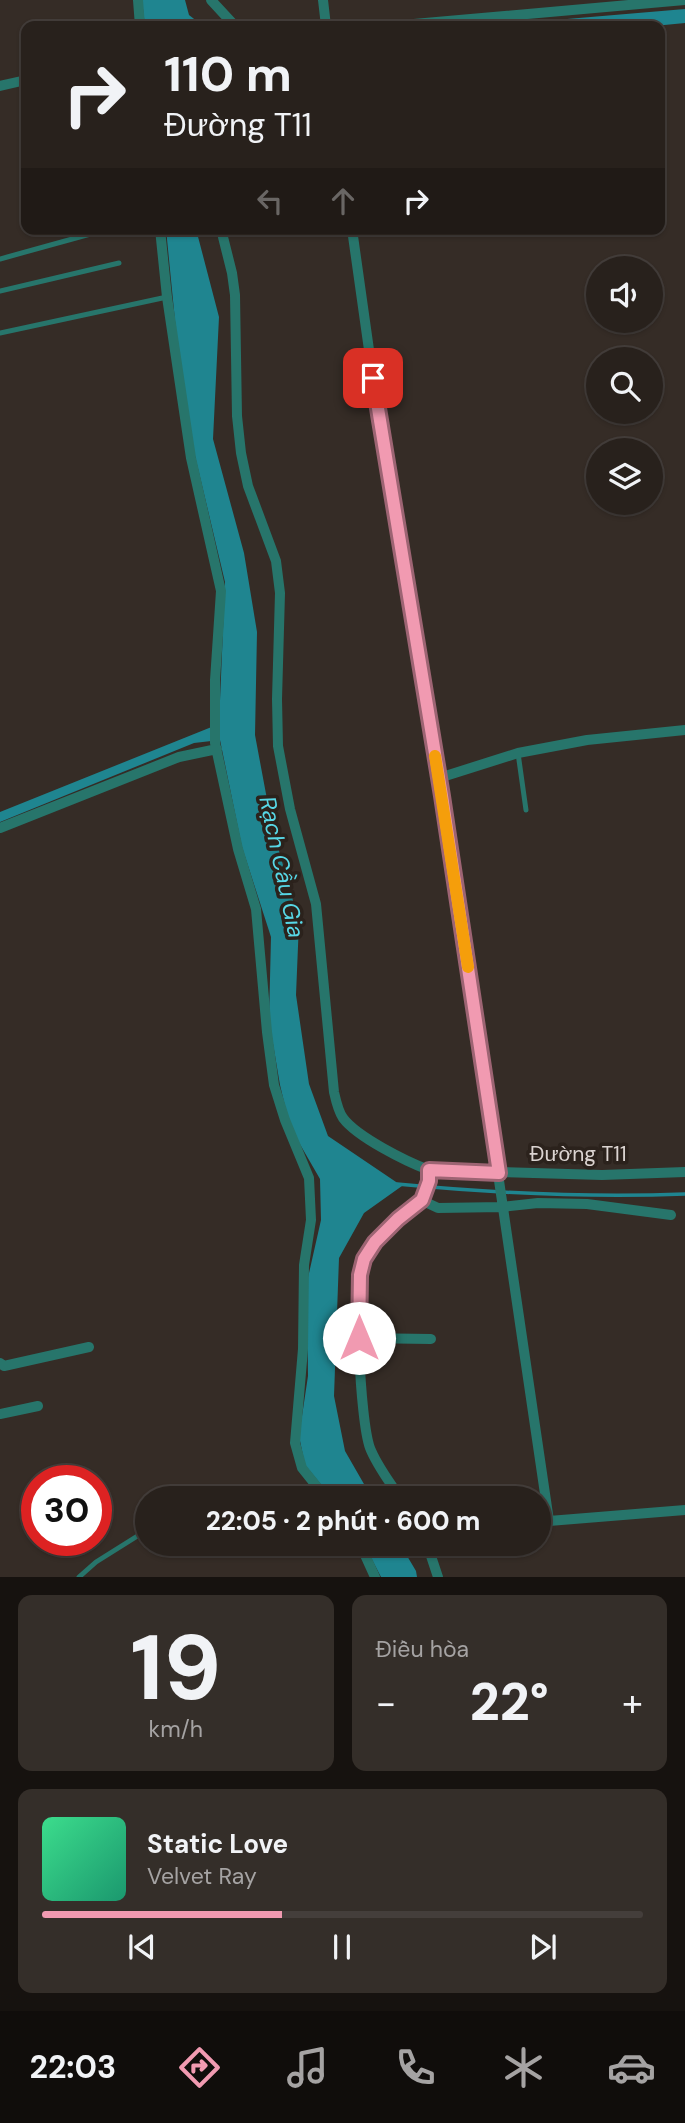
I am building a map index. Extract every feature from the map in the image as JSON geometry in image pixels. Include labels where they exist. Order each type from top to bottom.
[{"type":"street","points":[[138,0],[140,21]]},
{"type":"street","points":[[211,0],[230,21]]},
{"type":"street","points":[[323,0],[325,21]]},
{"type":"street","points":[[448,21],[685,0]]},
{"type":"street","points":[[0,86],[21,81]]},
{"type":"street","points":[[161,235],[167,298],[191,458],[221,592],[215,680],[216,746],[238,849],[256,909],[274,1084],[285,1120],[309,1178],[312,1220],[304,1265],[303,1349],[295,1443],[302,1468],[316,1486]]},
{"type":"street","points":[[222,235],[235,295],[237,415],[241,453],[248,486],[276,561],[280,593],[276,699],[278,746],[290,809],[317,904],[334,1092],[340,1112],[354,1129],[429,1175],[422,1200],[383,1234],[364,1259],[360,1275],[359,1338],[370,1447],[392,1486]]},
{"type":"street","points":[[353,235],[380,428],[439,778],[499,1173],[548,1521],[685,1510]]},
{"type":"street","points":[[439,778],[518,753],[587,740],[685,730]]},
{"type":"street","points":[[0,828],[179,757],[216,746]]},
{"type":"street","name":"Đường T11","points":[[429,1175],[685,1172]]},
{"type":"street","points":[[422,1200],[438,1208],[502,1207],[538,1203],[587,1204],[671,1215]]},
{"type":"street","points":[[359,1338],[431,1339]]},
{"type":"street","points":[[0,1363],[4,1366],[89,1347]]},
{"type":"street","points":[[0,1414],[38,1406]]},
{"type":"street","points":[[366,1556],[376,1577]]},
{"type":"street","points":[[431,1556],[438,1577]]},
{"type":"lane","points":[[0,259],[87,235]]},
{"type":"lane","points":[[0,291],[119,263]]},
{"type":"lane","points":[[0,333],[167,298]]},
{"type":"lane","points":[[518,753],[526,810]]},
{"type":"lane","points":[[79,1577],[96,1562],[135,1538]]},
{"type":"lane","points":[[362,1556],[369,1577]]},
{"type":"water","points":[[142,0],[185,0],[189,15],[197,21],[144,21]]},
{"type":"water","points":[[685,9],[685,23],[665,25],[665,21],[545,21]]},
{"type":"water","name":"Rạch Cầu Gia","points":[[167,235],[198,235],[219,317],[213,439],[244,553],[257,632],[255,735],[272,826],[299,922],[296,995],[309,1084],[328,1136],[402,1186],[364,1213],[339,1258],[334,1396],[345,1451],[365,1486],[322,1486],[305,1465],[299,1436],[308,1376],[307,1282],[321,1220],[320,1179],[290,1127],[280,1085],[269,1020],[271,937],[242,847],[220,740],[194,743],[0,822],[0,812],[219,724],[225,582],[191,439],[179,361]]},
{"type":"water","points":[[370,1556],[407,1556],[417,1577],[381,1577]]},
{"type":"waterway","points":[[397,1184],[541,1194],[685,1194]]},
{"type":"slow traffic","points":[[435,756],[468,967]]},
{"type":"route","points":[[359,1338],[360,1275],[364,1259],[375,1242],[422,1200],[429,1181],[429,1170],[499,1173],[442,796],[373,378]]}]
